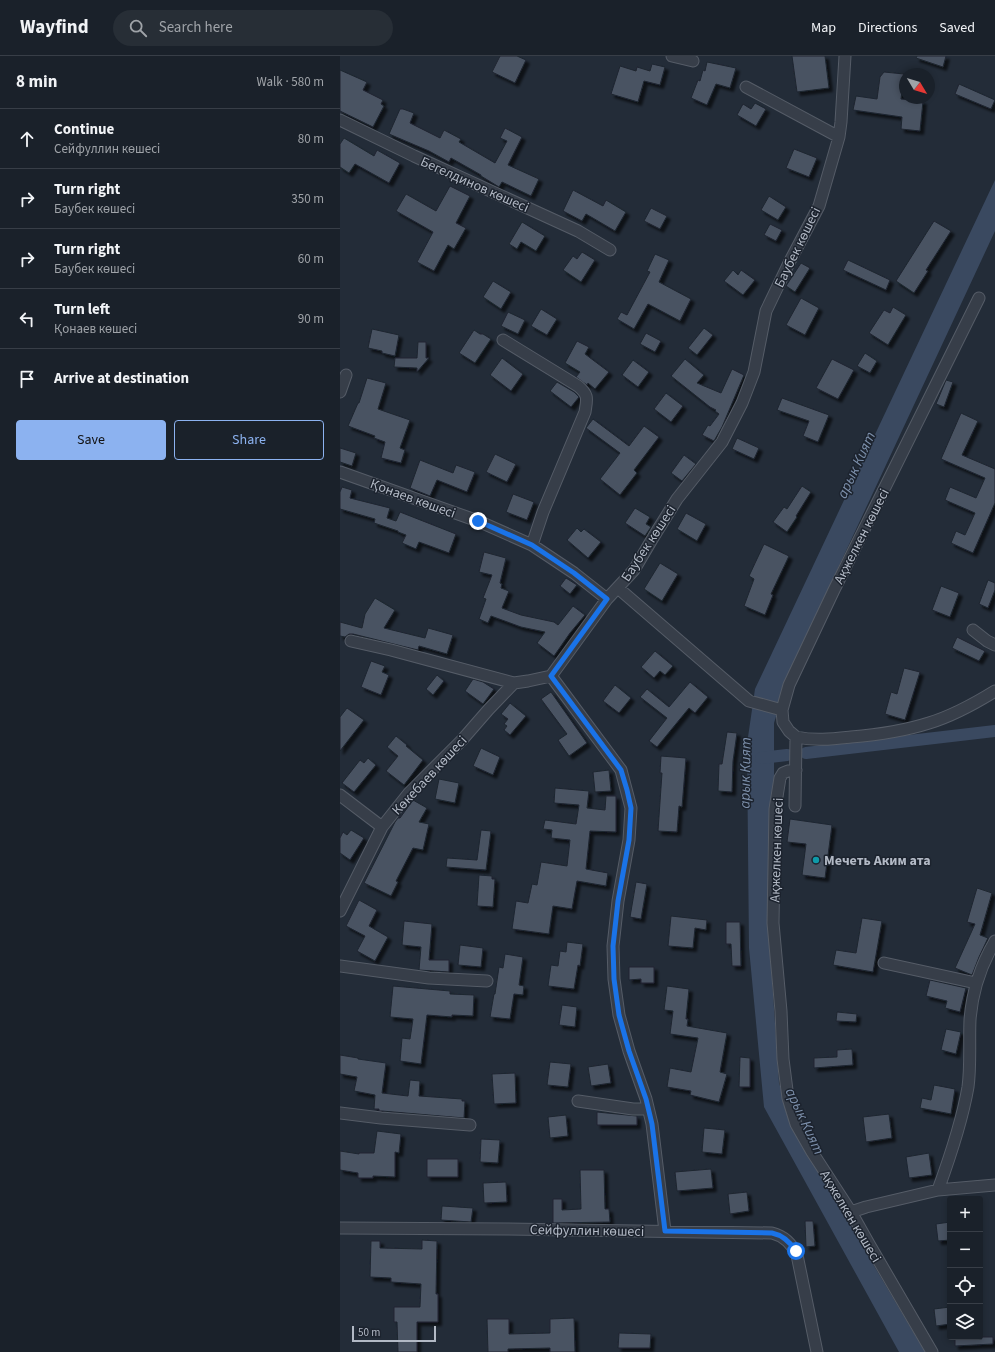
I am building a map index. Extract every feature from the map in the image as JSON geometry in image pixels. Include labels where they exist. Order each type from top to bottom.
[{"type":"street","points":[[672,56],[693,61]]},
{"type":"street","name":"Баубек көшесі","points":[[551,676],[607,599],[634,570],[677,499],[722,442],[742,403],[754,372],[766,311],[790,260],[819,206],[839,137],[845,56]]},
{"type":"street","points":[[746,87],[839,137]]},
{"type":"street","name":"Бегелдинов көшесі","points":[[340,120],[414,156],[578,231],[610,250]]},
{"type":"street","name":"Ақжелкен көшесі","points":[[781,710],[789,685],[834,590],[979,298]]},
{"type":"street","points":[[503,340],[578,386],[587,396],[585,412],[543,512],[532,545]]},
{"type":"street","points":[[340,392],[346,375]]},
{"type":"street","name":"Қонаев көшесі","points":[[340,472],[478,521],[532,545],[574,573],[607,599]]},
{"type":"street","points":[[618,588],[749,701],[781,710],[784,722],[789,731],[796,737],[810,740],[821,740],[865,736],[899,730],[928,723],[951,715],[976,703],[995,691]]},
{"type":"street","points":[[972,630],[995,645]]},
{"type":"street","points":[[351,641],[391,650],[514,683],[551,676],[621,770],[631,808],[630,832],[618,901],[613,946],[614,979],[619,1015],[629,1051],[646,1099],[652,1124],[665,1231]]},
{"type":"street","name":"Көкебаев көшесі","points":[[340,911],[382,827],[409,793],[462,740],[514,683]]},
{"type":"street","points":[[795,806],[796,737]]},
{"type":"street","name":"Ақжелкен көшесі","points":[[796,770],[783,773],[780,778],[774,809],[774,923],[783,1060],[788,1098],[796,1124],[812,1152],[851,1212],[932,1352]]},
{"type":"street","points":[[340,795],[382,827]]},
{"type":"street","points":[[938,1190],[953,1148],[968,1088],[970,1071],[970,1020],[972,997],[989,951],[995,942]]},
{"type":"street","points":[[884,963],[976,983]]},
{"type":"street","points":[[340,966],[429,978],[487,982]]},
{"type":"street","points":[[578,1101],[648,1110]]},
{"type":"street","points":[[340,1113],[381,1118],[470,1125]]},
{"type":"street","points":[[851,1212],[938,1190],[995,1185]]},
{"type":"street","name":"Сейфуллин көшесі","points":[[340,1228],[772,1233],[782,1236],[793,1247],[797,1255],[817,1352]]},
{"type":"water","points":[[995,180],[995,231],[790,671],[774,723],[774,783],[768,919],[779,1083],[791,1120],[802,1144],[925,1352],[899,1352],[764,1107],[749,948],[747,744],[755,689]]},
{"type":"building","points":[[500,56],[517,56],[526,60],[515,83],[492,72]]},
{"type":"building","points":[[792,56],[825,56],[829,88],[797,92]]},
{"type":"building","points":[[917,56],[946,56],[943,67],[916,58]]},
{"type":"building","points":[[707,62],[736,68],[730,88],[716,84],[707,105],[691,98],[698,80],[700,81],[703,70],[705,71]]},
{"type":"building","points":[[652,64],[665,67],[660,85],[644,81],[638,102],[611,94],[620,66],[636,71],[637,67],[650,71]]},
{"type":"building","points":[[340,70],[367,82],[363,90],[383,100],[381,104],[384,106],[373,127],[340,111]]},
{"type":"building","points":[[884,72],[899,74],[899,104],[923,104],[920,131],[901,129],[902,117],[853,110],[856,96],[877,99],[880,77]]},
{"type":"building","points":[[959,84],[995,100],[991,109],[955,94]]},
{"type":"building","points":[[755,103],[766,109],[756,126],[737,115],[743,104],[751,109]]},
{"type":"building","points":[[400,109],[414,113],[410,123],[440,138],[444,130],[461,139],[459,142],[495,163],[507,141],[500,138],[505,128],[522,137],[508,165],[539,179],[531,196],[502,182],[499,187],[451,158],[449,162],[429,151],[389,134]]},
{"type":"building","points":[[344,138],[374,156],[377,150],[400,163],[389,183],[355,164],[349,173],[340,167],[340,144]]},
{"type":"building","points":[[794,149],[817,158],[809,177],[786,168]]},
{"type":"building","points":[[450,186],[470,196],[456,223],[466,228],[454,249],[448,245],[434,271],[417,262],[433,232],[396,211],[406,194],[436,211]]},
{"type":"building","points":[[573,190],[603,206],[606,200],[626,212],[615,231],[586,214],[582,221],[563,211]]},
{"type":"building","points":[[769,196],[786,207],[778,220],[761,210]]},
{"type":"building","points":[[651,208],[667,216],[660,229],[644,221]]},
{"type":"building","points":[[934,221],[951,231],[926,270],[928,271],[914,293],[896,281]]},
{"type":"building","points":[[522,222],[545,236],[536,251],[521,242],[517,249],[509,244]]},
{"type":"building","points":[[770,224],[782,230],[776,241],[764,235]]},
{"type":"building","points":[[582,252],[595,260],[581,282],[563,270],[573,256],[577,259]]},
{"type":"building","points":[[655,254],[669,260],[659,282],[691,299],[680,321],[648,304],[634,329],[617,319],[621,312],[627,315],[650,272],[647,271]]},
{"type":"building","points":[[848,260],[890,280],[886,290],[843,270]]},
{"type":"building","points":[[801,263],[810,268],[795,292],[786,286]]},
{"type":"building","points":[[733,270],[738,275],[741,270],[755,280],[743,295],[724,281]]},
{"type":"building","points":[[493,281],[511,292],[501,309],[483,297]]},
{"type":"building","points":[[801,298],[819,308],[805,335],[786,325]]},
{"type":"building","points":[[893,307],[906,315],[888,345],[869,333],[884,310],[890,313]]},
{"type":"building","points":[[541,309],[557,319],[547,335],[531,326]]},
{"type":"building","points":[[508,312],[525,320],[518,334],[501,326]]},
{"type":"building","points":[[704,328],[713,335],[697,355],[688,348]]},
{"type":"building","points":[[372,329],[399,335],[395,356],[368,348]]},
{"type":"building","points":[[474,330],[491,339],[475,363],[459,353]]},
{"type":"building","points":[[646,333],[661,341],[655,352],[640,344]]},
{"type":"building","points":[[577,341],[589,347],[585,354],[609,372],[595,389],[588,383],[587,385],[576,377],[580,372],[565,363]]},
{"type":"building","points":[[418,342],[426,342],[426,358],[429,358],[417,372],[417,368],[394,367],[395,358],[417,358]]},
{"type":"building","points":[[865,353],[877,361],[870,373],[857,366]]},
{"type":"building","points":[[502,358],[523,374],[511,391],[490,375]]},
{"type":"building","points":[[685,359],[704,375],[697,383],[721,393],[732,369],[744,375],[722,427],[714,441],[702,435],[708,425],[710,426],[719,414],[715,411],[716,410],[710,407],[671,376]]},
{"type":"building","points":[[832,359],[854,370],[838,399],[816,388]]},
{"type":"building","points":[[633,360],[649,372],[638,387],[622,375]]},
{"type":"building","points":[[367,378],[386,383],[378,409],[410,420],[400,448],[405,450],[401,463],[381,458],[385,442],[374,438],[375,436],[348,426],[359,403]]},
{"type":"building","points":[[946,380],[953,382],[944,407],[936,404]]},
{"type":"building","points":[[557,382],[574,392],[579,397],[571,407],[550,391]]},
{"type":"building","points":[[666,393],[683,406],[671,422],[654,409]]},
{"type":"building","points":[[782,398],[829,415],[818,442],[803,436],[809,421],[777,410]]},
{"type":"building","points":[[961,413],[978,421],[962,455],[995,469],[995,503],[973,553],[951,543],[956,531],[965,535],[975,513],[945,500],[950,487],[976,498],[985,478],[941,459]]},
{"type":"building","points":[[593,419],[629,446],[644,426],[659,437],[634,470],[637,473],[620,495],[600,479],[620,453],[586,428]]},
{"type":"building","points":[[737,438],[759,448],[754,459],[732,449]]},
{"type":"building","points":[[340,448],[356,453],[352,466],[340,462]]},
{"type":"building","points":[[495,454],[516,464],[507,482],[486,472]]},
{"type":"building","points":[[684,455],[696,464],[682,481],[671,473]]},
{"type":"building","points":[[420,460],[453,473],[456,465],[475,472],[467,492],[437,480],[430,496],[410,488]]},
{"type":"building","points":[[802,486],[811,492],[787,532],[773,522],[784,507],[787,509]]},
{"type":"building","points":[[342,487],[352,490],[350,498],[390,508],[387,518],[396,521],[400,512],[456,534],[449,553],[419,542],[416,549],[402,543],[406,535],[374,523],[375,519],[340,509],[340,492]]},
{"type":"building","points":[[513,494],[534,502],[527,520],[506,512]]},
{"type":"building","points":[[635,508],[650,517],[646,524],[651,527],[645,536],[625,523]]},
{"type":"building","points":[[686,513],[706,524],[697,541],[677,529]]},
{"type":"building","points":[[577,528],[581,532],[584,529],[601,542],[588,558],[567,540]]},
{"type":"building","points":[[764,544],[789,556],[771,594],[773,595],[765,615],[744,606],[754,579],[749,576]]},
{"type":"building","points":[[484,552],[506,558],[500,583],[502,584],[501,588],[509,591],[502,608],[521,615],[554,622],[558,625],[573,606],[585,615],[554,656],[537,643],[545,632],[521,627],[491,616],[488,623],[479,619],[486,599],[483,598],[492,575],[479,572]]},
{"type":"building","points":[[660,563],[678,574],[662,601],[644,589]]},
{"type":"building","points":[[566,578],[577,585],[570,594],[560,586]]},
{"type":"building","points":[[988,580],[995,583],[995,590],[988,608],[979,604]]},
{"type":"building","points":[[941,586],[959,593],[950,617],[932,610]]},
{"type":"building","points":[[375,598],[395,610],[384,628],[425,638],[428,628],[453,635],[447,654],[419,646],[418,650],[353,634],[349,634],[345,637],[340,636],[340,622],[362,628],[365,614]]},
{"type":"building","points":[[957,637],[985,651],[979,661],[952,648]]},
{"type":"building","points":[[655,651],[673,666],[665,675],[660,671],[654,678],[641,667]]},
{"type":"building","points":[[371,661],[385,666],[382,672],[389,675],[381,695],[361,687]]},
{"type":"building","points":[[904,668],[920,672],[905,720],[885,714],[891,692],[897,694]]},
{"type":"building","points":[[437,675],[444,681],[433,695],[426,689]]},
{"type":"building","points":[[473,679],[483,682],[494,689],[483,704],[465,691]]},
{"type":"building","points":[[690,682],[708,697],[695,713],[689,708],[657,747],[649,741],[667,718],[640,697],[647,689],[669,707]]},
{"type":"building","points":[[615,685],[631,698],[619,713],[603,701]]},
{"type":"building","points":[[551,692],[587,743],[569,756],[558,740],[567,734],[541,699]]},
{"type":"building","points":[[510,703],[526,716],[510,735],[504,730],[507,726],[504,724],[508,719],[501,714]]},
{"type":"building","points":[[347,708],[364,720],[340,751],[340,717]]},
{"type":"building","points":[[727,732],[737,733],[733,761],[732,792],[718,791],[719,764],[722,764]]},
{"type":"building","points":[[396,736],[423,760],[404,785],[386,771],[398,756],[387,747]]},
{"type":"building","points":[[481,748],[500,757],[493,775],[473,766]]},
{"type":"building","points":[[661,756],[686,758],[682,807],[679,806],[677,832],[658,831],[662,773],[660,773]]},
{"type":"building","points":[[368,758],[376,765],[354,792],[342,783],[360,760],[364,763]]},
{"type":"building","points":[[609,770],[611,791],[595,792],[593,772]]},
{"type":"building","points":[[439,779],[459,783],[455,803],[435,799]]},
{"type":"building","points":[[555,788],[589,791],[587,808],[605,810],[606,796],[616,796],[616,832],[590,831],[586,869],[608,873],[606,886],[577,881],[572,909],[553,906],[549,934],[512,929],[516,901],[528,903],[532,884],[537,885],[541,862],[567,866],[570,840],[551,838],[552,830],[543,829],[545,820],[576,824],[579,805],[554,803]]},
{"type":"building","points":[[413,800],[427,808],[419,822],[429,824],[423,850],[413,848],[396,881],[398,882],[391,896],[364,883],[395,822],[398,818],[400,818]]},
{"type":"building","name":"Мечеть Аким ата","points":[[790,819],[832,825],[825,878],[802,875],[806,844],[787,842]]},
{"type":"building","points":[[351,830],[364,838],[350,860],[340,853],[340,838],[343,832],[347,835]]},
{"type":"building","points":[[481,830],[491,831],[486,870],[446,867],[447,858],[477,860]]},
{"type":"building","points":[[479,875],[492,876],[492,879],[495,879],[493,907],[477,906]]},
{"type":"building","points":[[636,882],[647,884],[641,919],[630,917]]},
{"type":"building","points":[[977,888],[992,893],[980,935],[988,938],[972,975],[955,968],[975,924],[967,922]]},
{"type":"building","points":[[359,900],[377,910],[369,926],[388,937],[375,961],[357,951],[365,936],[346,926]]},
{"type":"building","points":[[671,916],[707,920],[706,930],[695,928],[693,948],[668,946]]},
{"type":"building","points":[[862,918],[882,921],[873,972],[833,965],[836,950],[856,953]]},
{"type":"building","points":[[404,921],[432,924],[429,960],[449,960],[449,972],[419,970],[421,947],[402,945]]},
{"type":"building","points":[[726,922],[740,922],[741,966],[732,966],[731,944],[726,944]]},
{"type":"building","points":[[567,942],[583,944],[580,966],[578,965],[574,989],[548,986],[551,965],[558,966],[560,951],[566,952]]},
{"type":"building","points":[[460,945],[483,948],[481,967],[458,965]]},
{"type":"building","points":[[505,954],[523,957],[519,985],[524,986],[523,995],[514,994],[510,1019],[490,1017],[499,967],[503,968]]},
{"type":"building","points":[[629,967],[654,967],[654,983],[641,983],[641,979],[629,980]]},
{"type":"building","points":[[930,980],[966,988],[960,1012],[945,1008],[947,1001],[926,996]]},
{"type":"building","points":[[393,986],[450,991],[450,994],[474,995],[473,1016],[452,1015],[452,1017],[427,1015],[421,1064],[400,1061],[402,1038],[410,1039],[413,1019],[390,1017]]},
{"type":"building","points":[[667,986],[689,989],[686,1019],[688,1019],[687,1026],[727,1033],[720,1072],[727,1074],[719,1102],[690,1095],[691,1091],[667,1087],[670,1068],[691,1072],[698,1038],[670,1034],[673,1011],[664,1010]]},
{"type":"building","points":[[562,1005],[577,1007],[575,1027],[559,1025]]},
{"type":"building","points":[[837,1012],[857,1014],[856,1022],[836,1021]]},
{"type":"building","points":[[946,1029],[961,1032],[956,1054],[941,1050]]},
{"type":"building","points":[[852,1049],[853,1065],[814,1068],[814,1058],[837,1057],[837,1050]]},
{"type":"building","points":[[340,1055],[386,1063],[382,1093],[408,1096],[410,1080],[420,1081],[419,1096],[462,1099],[462,1101],[465,1101],[464,1118],[379,1111],[379,1109],[374,1109],[375,1095],[354,1091],[357,1077],[340,1074]]},
{"type":"building","points":[[740,1057],[750,1058],[750,1087],[739,1087]]},
{"type":"building","points":[[550,1062],[571,1064],[568,1087],[547,1085]]},
{"type":"building","points":[[608,1064],[611,1083],[591,1086],[588,1067]]},
{"type":"building","points":[[515,1073],[516,1103],[494,1104],[492,1074]]},
{"type":"building","points":[[934,1085],[955,1089],[951,1114],[920,1108],[922,1098],[931,1100]]},
{"type":"building","points":[[597,1112],[637,1116],[637,1125],[597,1125]]},
{"type":"building","points":[[889,1114],[892,1138],[866,1142],[863,1117]]},
{"type":"building","points":[[566,1115],[568,1136],[550,1138],[548,1117]]},
{"type":"building","points":[[704,1128],[725,1130],[722,1154],[702,1152]]},
{"type":"building","points":[[377,1131],[401,1134],[399,1153],[395,1152],[395,1177],[373,1176],[373,1178],[358,1178],[358,1173],[340,1170],[340,1151],[359,1154],[374,1153]]},
{"type":"building","points":[[481,1139],[500,1140],[498,1163],[480,1162]]},
{"type":"building","points":[[929,1153],[932,1175],[909,1178],[906,1157]]},
{"type":"building","points":[[427,1159],[458,1159],[458,1177],[427,1177]]},
{"type":"building","points":[[711,1169],[713,1188],[677,1191],[675,1172]]},
{"type":"building","points":[[580,1170],[604,1170],[605,1209],[609,1209],[610,1222],[553,1223],[553,1199],[562,1199],[562,1210],[581,1209]]},
{"type":"building","points":[[506,1182],[507,1202],[484,1203],[483,1183]]},
{"type":"building","points":[[747,1192],[749,1211],[730,1214],[728,1194]]},
{"type":"building","points":[[442,1206],[473,1208],[471,1222],[441,1220]]},
{"type":"building","points":[[805,1221],[813,1221],[815,1246],[806,1247]]},
{"type":"building","points":[[947,1222],[947,1240],[938,1241],[936,1224]]},
{"type":"building","points":[[422,1240],[437,1241],[436,1294],[438,1294],[438,1322],[417,1322],[417,1352],[398,1352],[397,1322],[394,1322],[394,1307],[420,1307],[421,1284],[391,1282],[391,1278],[370,1277],[371,1241],[380,1241],[380,1248],[422,1249]]},
{"type":"building","points":[[947,1307],[947,1324],[936,1326],[934,1309]]},
{"type":"building","points":[[574,1318],[575,1352],[550,1352],[550,1348],[508,1349],[508,1352],[488,1352],[487,1319],[509,1319],[509,1334],[550,1333],[550,1319]]},
{"type":"building","points":[[619,1333],[651,1334],[650,1348],[618,1348]]},
{"type":"building","points":[[983,1337],[993,1337],[993,1344],[955,1346],[955,1340],[983,1340]]},
{"type":"waterway","points":[[806,753],[995,731]]},
{"type":"waterway","name":"арык Кият","points":[[761,758],[787,755]]},
{"type":"place","name":"Мечеть Аким ата","points":[[816,860]]},
{"type":"route","points":[[478,521],[532,545],[574,573],[607,599],[551,676],[621,770],[631,808],[629,840],[618,901],[613,946],[614,979],[619,1015],[629,1051],[646,1099],[652,1124],[665,1231],[772,1233],[782,1236],[796,1251]]}]
